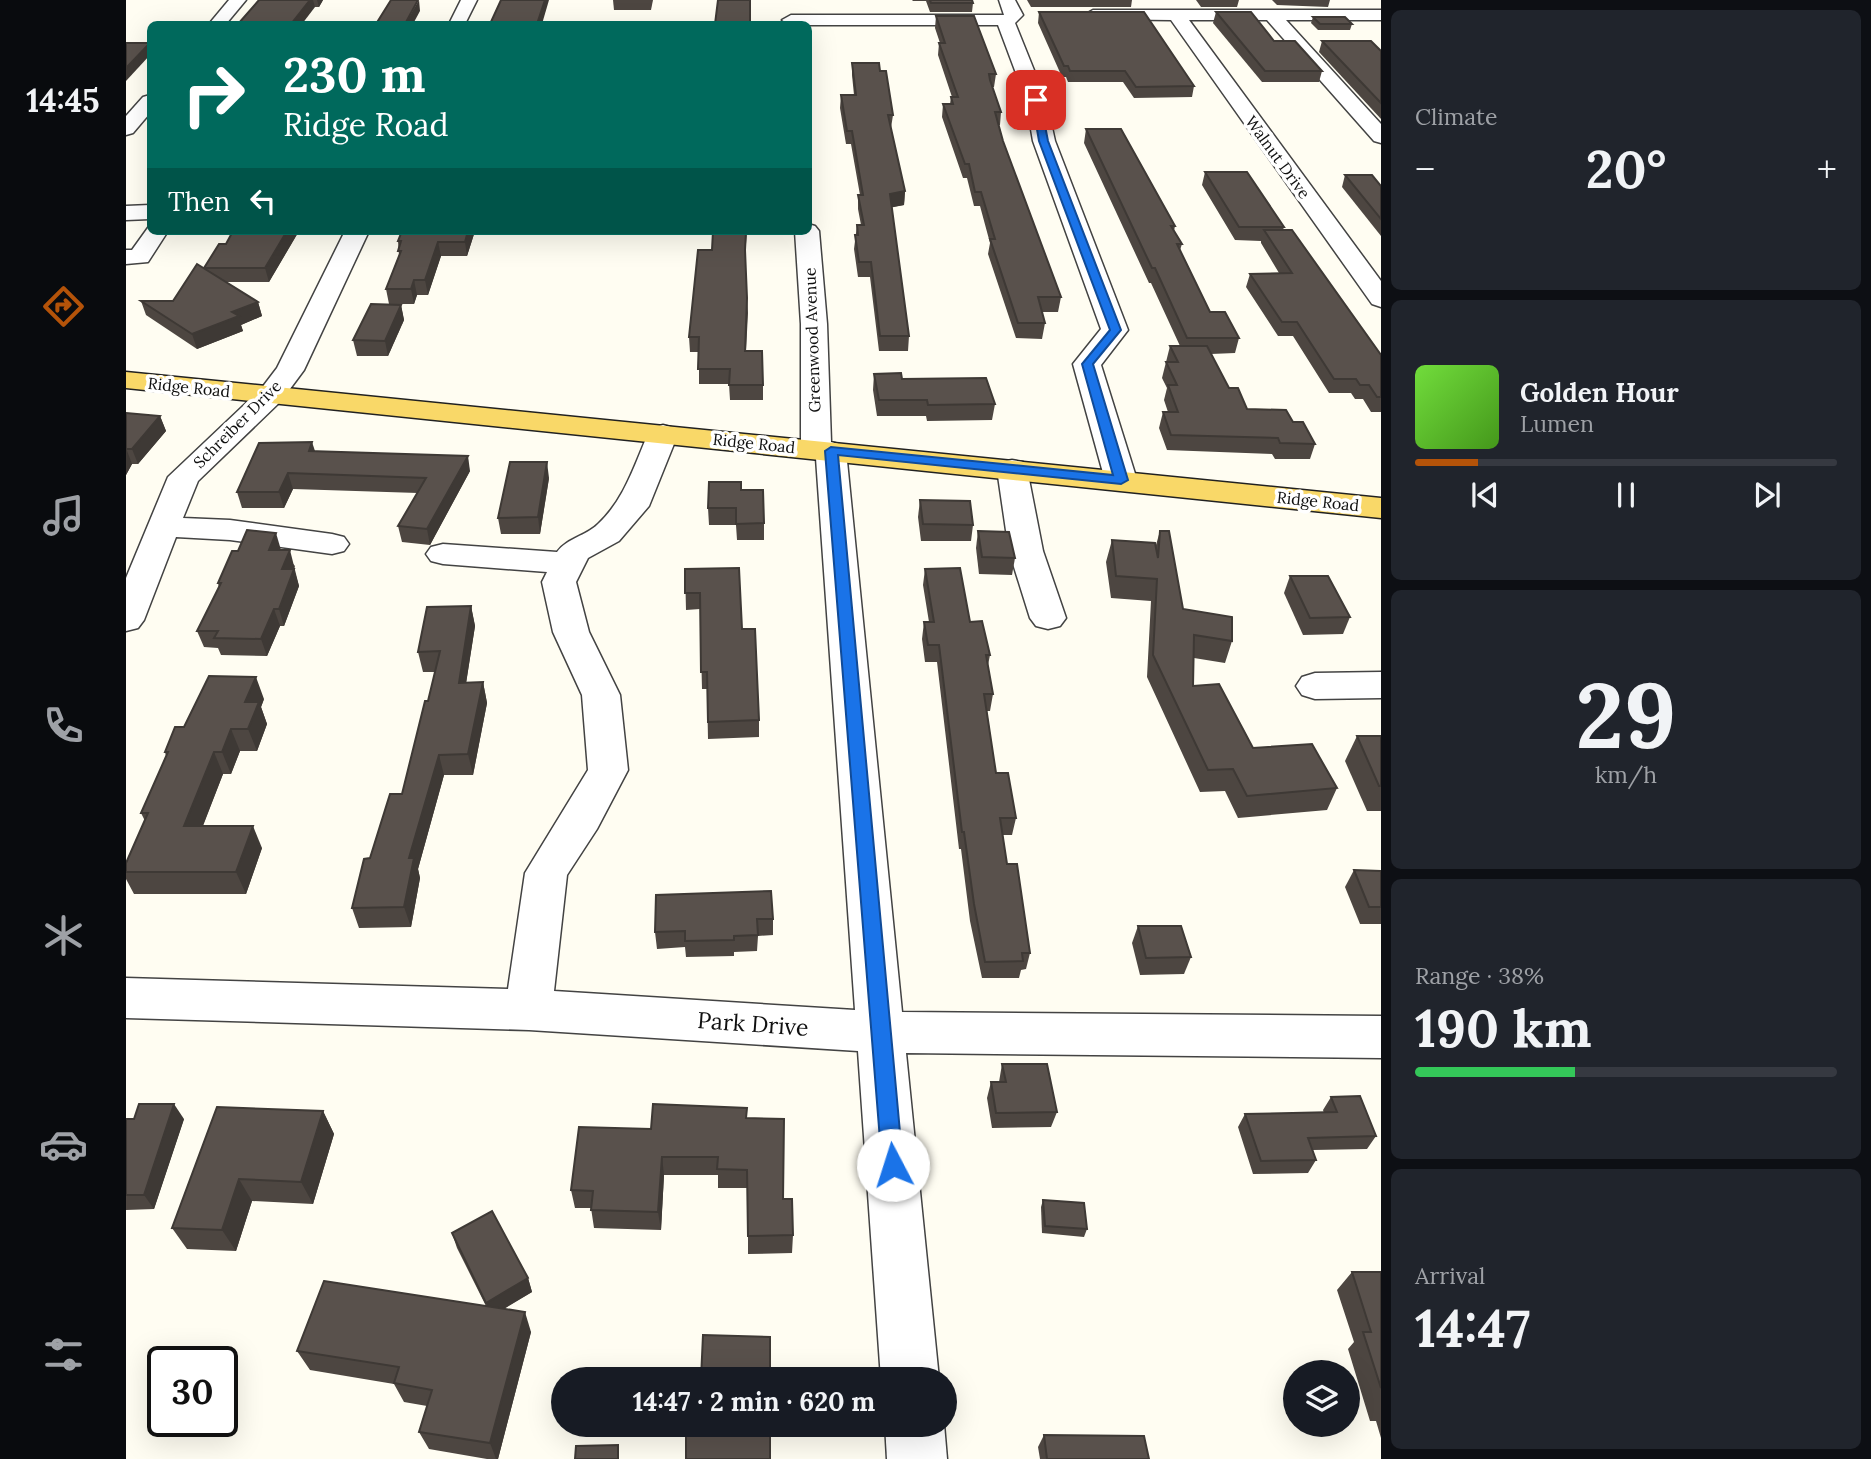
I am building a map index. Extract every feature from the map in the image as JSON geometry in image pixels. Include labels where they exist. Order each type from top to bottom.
[{"type":"main road","name":"Ridge Road","points":[[126,380],[1381,508]]},
{"type":"street","points":[[219,21],[238,0]]},
{"type":"street","points":[[458,21],[468,0]]},
{"type":"street","points":[[789,0],[792,21]]},
{"type":"street","points":[[1357,0],[1378,17]]},
{"type":"street","points":[[812,21],[1014,13]]},
{"type":"street","points":[[1014,13],[1006,22],[1036,100],[1044,141],[1115,330],[1087,364],[1121,480]]},
{"type":"street","points":[[1082,15],[1378,17]]},
{"type":"street","name":"Walnut Drive","points":[[1176,15],[1381,299]]},
{"type":"street","points":[[1272,15],[1381,137]]},
{"type":"street","points":[[126,129],[147,104]]},
{"type":"street","points":[[126,213],[147,222]]},
{"type":"street","points":[[126,233],[147,227]]},
{"type":"street","points":[[126,257],[139,257],[149,235]]},
{"type":"street","name":"Schreiber Drive","points":[[126,620],[184,477],[271,395],[290,370],[355,235]]},
{"type":"street","name":"Greenwood Avenue","points":[[807,235],[824,450],[881,1032],[910,1367]]},
{"type":"street","points":[[529,1010],[546,873],[582,818],[608,770],[601,695],[571,632],[559,582],[574,552],[607,534],[634,506],[663,434]]},
{"type":"street","points":[[1012,469],[1026,551],[1048,618]]},
{"type":"street","points":[[163,527],[230,530],[332,544]]},
{"type":"street","points":[[443,554],[569,563]]},
{"type":"street","points":[[1315,686],[1381,685]]},
{"type":"street","name":"Park Drive","points":[[126,998],[529,1010],[881,1032],[1381,1037]]},
{"type":"street","points":[[915,1437],[917,1459]]},
{"type":"building","points":[[259,0],[310,0],[293,21],[241,21]]},
{"type":"building","points":[[391,0],[418,0],[407,21],[378,21]]},
{"type":"building","points":[[501,0],[545,0],[538,21],[491,21]]},
{"type":"building","points":[[718,0],[750,0],[750,21],[715,21]]},
{"type":"building","points":[[930,0],[972,0],[973,3],[931,3]]},
{"type":"building","points":[[1039,12],[1144,12],[1194,86],[1136,87],[1125,71],[1070,71],[1068,66],[1064,66]]},
{"type":"building","points":[[1216,12],[1251,12],[1274,41],[1295,41],[1322,71],[1265,71]]},
{"type":"building","points":[[936,16],[974,16],[996,74],[989,74],[1001,112],[995,112],[1003,141],[1061,297],[1038,297],[1045,323],[1018,323],[990,239],[995,239],[981,192],[975,192],[969,164],[965,164],[943,104],[953,104],[951,97],[958,97],[939,43],[945,43]]},
{"type":"building","points":[[1313,17],[1345,17],[1352,24],[1320,24]]},
{"type":"building","points":[[1322,41],[1371,41],[1381,51],[1381,103]]},
{"type":"building","points":[[126,43],[147,43],[147,46],[126,68]]},
{"type":"building","points":[[852,63],[879,63],[880,71],[886,71],[893,115],[888,115],[905,191],[890,194],[909,336],[880,336],[871,262],[859,262],[855,235],[858,235],[857,225],[864,225],[858,195],[863,195],[852,131],[847,131],[841,95],[856,95]]},
{"type":"building","points":[[1086,129],[1121,129],[1175,226],[1171,226],[1182,244],[1177,244],[1210,312],[1225,312],[1239,338],[1187,338]]},
{"type":"building","points":[[1205,172],[1247,172],[1284,227],[1239,227]]},
{"type":"building","points":[[1345,175],[1372,175],[1381,186],[1381,219]]},
{"type":"building","points":[[1264,230],[1292,230],[1381,355],[1381,397],[1377,397],[1369,385],[1360,385],[1356,379],[1334,379],[1297,322],[1282,322],[1250,274],[1292,273]]},
{"type":"building","points":[[231,235],[285,235],[265,268],[204,268],[219,244],[226,244]]},
{"type":"building","points":[[400,235],[467,235],[465,242],[438,242],[425,280],[414,280],[411,289],[386,289],[401,251],[398,251],[401,241],[398,241]]},
{"type":"building","points":[[713,235],[746,235],[745,351],[762,351],[763,385],[729,385],[730,369],[698,369],[699,337],[689,337],[698,250],[712,250]]},
{"type":"building","points":[[197,264],[258,302],[232,312],[239,316],[192,334],[141,301],[173,301]]},
{"type":"building","points":[[371,304],[401,305],[385,341],[353,340]]},
{"type":"building","points":[[1170,346],[1207,346],[1229,388],[1238,388],[1247,409],[1286,410],[1293,422],[1303,422],[1315,444],[1280,443],[1278,438],[1171,435],[1163,412],[1178,412],[1168,385],[1177,385],[1166,362],[1178,362]]},
{"type":"building","points":[[901,373],[902,379],[986,378],[995,404],[928,405],[927,400],[879,400],[874,374]]},
{"type":"building","points":[[126,413],[160,416],[132,449],[126,449]]},
{"type":"building","points":[[312,442],[309,451],[468,456],[427,529],[398,526],[426,478],[288,473],[279,492],[237,492],[259,443]]},
{"type":"building","points":[[510,462],[547,462],[538,517],[498,518]]},
{"type":"building","points":[[709,482],[741,482],[741,490],[763,490],[764,523],[736,524],[736,508],[708,508]]},
{"type":"building","points":[[920,500],[970,501],[973,525],[923,524]]},
{"type":"building","points":[[247,530],[276,533],[269,550],[290,550],[282,569],[294,569],[279,609],[274,609],[261,639],[214,638],[218,631],[197,631],[221,583],[218,583],[232,551],[238,551]]},
{"type":"building","points":[[978,531],[1009,532],[1015,558],[982,557]]},
{"type":"building","points":[[1160,531],[1169,531],[1183,609],[1232,617],[1232,641],[1194,635],[1193,686],[1219,684],[1253,748],[1312,744],[1337,788],[1247,796],[1233,769],[1208,770],[1153,655],[1157,579],[1116,576],[1112,540],[1155,543],[1158,558]]},
{"type":"building","points":[[739,568],[742,629],[755,629],[759,720],[708,722],[707,672],[701,672],[700,593],[685,593],[685,569]]},
{"type":"building","points":[[960,568],[970,622],[982,621],[990,655],[986,655],[993,694],[984,694],[996,773],[1008,773],[1016,818],[1000,818],[1007,864],[1017,864],[1030,953],[1022,953],[1023,961],[985,962],[962,832],[939,645],[928,645],[924,622],[934,622],[925,569]]},
{"type":"building","points":[[1290,576],[1328,576],[1350,617],[1310,618]]},
{"type":"building","points":[[471,606],[459,683],[483,682],[468,754],[439,755],[409,858],[414,858],[404,907],[352,908],[364,859],[370,858],[390,794],[402,794],[425,701],[428,701],[440,651],[418,652],[427,607]]},
{"type":"building","points":[[209,676],[256,677],[245,702],[259,702],[248,729],[231,729],[222,752],[214,752],[184,826],[253,826],[236,872],[126,872],[126,863],[148,813],[141,813],[168,752],[165,752],[175,727],[184,727]]},
{"type":"building","points":[[1357,736],[1381,736],[1381,786],[1379,786]]},
{"type":"building","points":[[1354,870],[1381,871],[1381,907],[1369,907]]},
{"type":"building","points":[[771,891],[773,919],[757,919],[758,935],[734,936],[734,940],[685,941],[685,931],[655,932],[656,895]]},
{"type":"building","points":[[1138,926],[1181,926],[1191,957],[1146,958]]},
{"type":"building","points":[[1002,1064],[1047,1064],[1057,1112],[996,1113],[991,1082],[1006,1082]]},
{"type":"building","points":[[1360,1096],[1376,1136],[1308,1138],[1316,1160],[1261,1161],[1245,1114],[1337,1112],[1331,1097]]},
{"type":"building","points":[[139,1104],[174,1104],[144,1195],[126,1195],[126,1119],[134,1119]]},
{"type":"building","points":[[653,1104],[747,1108],[746,1118],[784,1119],[783,1199],[792,1199],[793,1235],[748,1236],[747,1170],[717,1169],[718,1157],[662,1157],[658,1212],[591,1210],[593,1191],[571,1190],[579,1127],[651,1129]]},
{"type":"building","points":[[217,1107],[323,1111],[301,1182],[239,1179],[222,1230],[172,1228]]},
{"type":"building","points":[[1043,1200],[1084,1203],[1087,1229],[1045,1226]]},
{"type":"building","points":[[492,1211],[528,1278],[486,1303],[452,1233]]},
{"type":"building","points":[[1352,1272],[1381,1272],[1381,1388],[1363,1332],[1371,1332]]},
{"type":"building","points":[[324,1281],[525,1312],[490,1443],[419,1432],[432,1390],[394,1383],[399,1367],[297,1351]]},
{"type":"building","points":[[703,1335],[770,1337],[770,1367],[702,1367]]},
{"type":"building","points":[[1044,1435],[1144,1436],[1149,1459],[1047,1459]]},
{"type":"building","points":[[686,1437],[770,1437],[770,1459],[686,1459]]},
{"type":"building","points":[[618,1445],[618,1459],[575,1459],[576,1446]]},
{"type":"route","points":[[893,1165],[831,451],[1121,480],[1087,364],[1115,330],[1044,141],[1036,100]]}]
